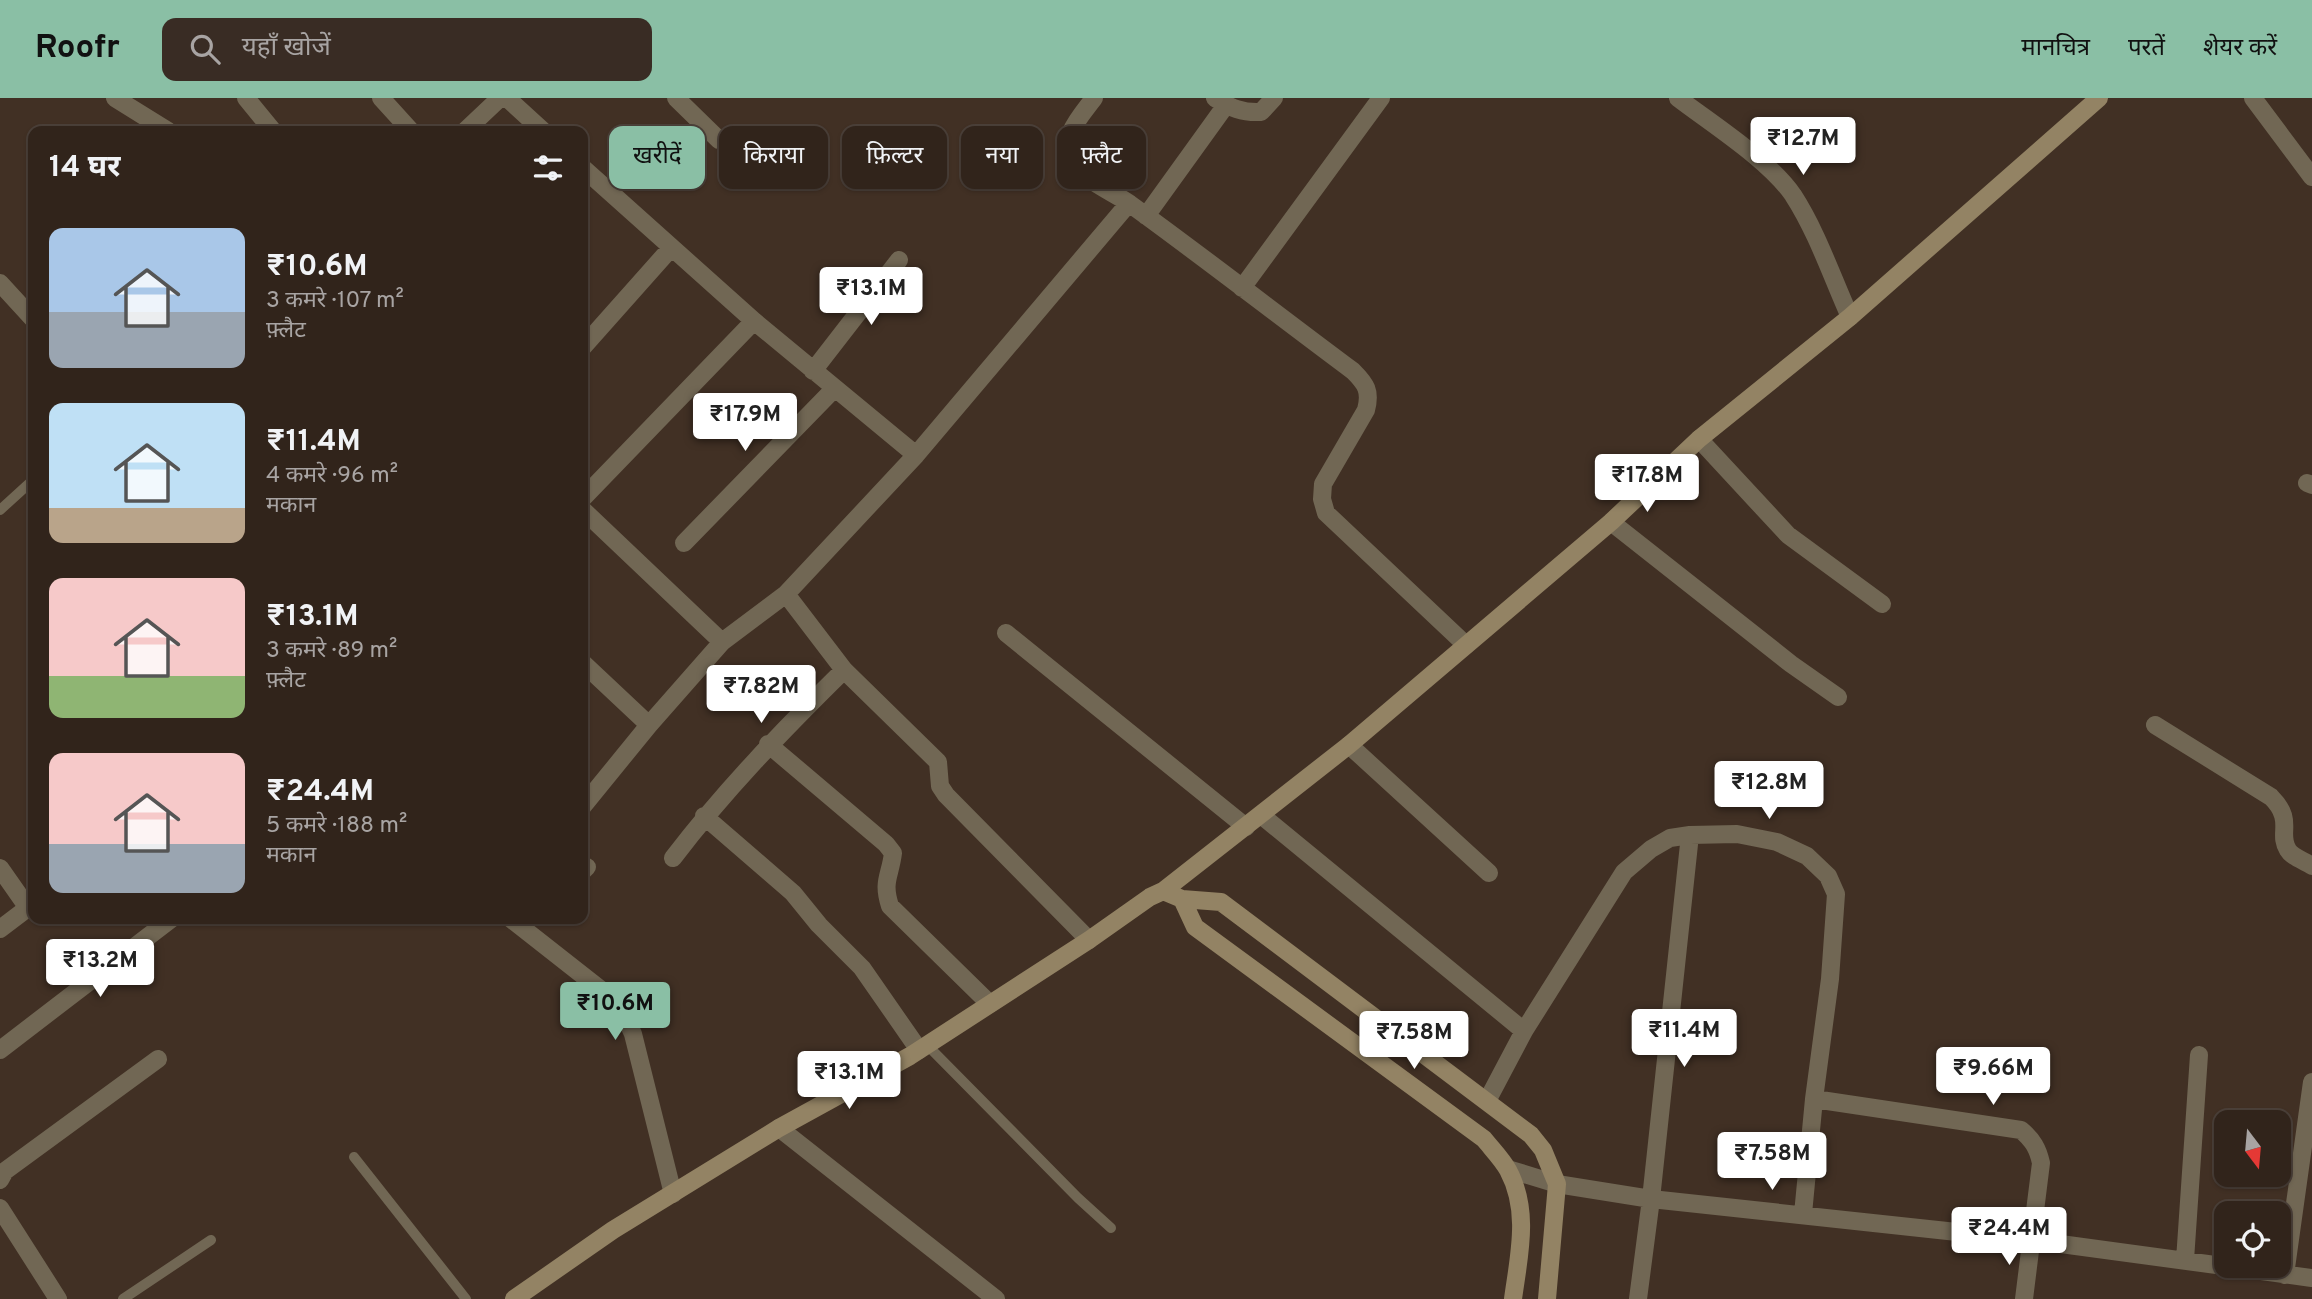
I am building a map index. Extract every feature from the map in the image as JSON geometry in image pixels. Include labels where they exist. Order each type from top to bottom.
[{"type":"street","points":[[115,98],[160,126]]},
{"type":"street","points":[[246,98],[269,126]]},
{"type":"street","points":[[381,98],[406,126]]},
{"type":"street","points":[[470,126],[500,98]]},
{"type":"street","points":[[507,98],[538,126]]},
{"type":"street","points":[[676,98],[719,140]]},
{"type":"street","points":[[1094,98],[1069,135],[1071,158],[1080,172],[1146,216],[1353,371],[1367,386],[1369,398],[1366,410],[1323,484],[1321,499],[1326,513],[1466,645]]},
{"type":"street","points":[[1146,216],[1221,101],[1236,110],[1248,113],[1261,112],[1274,98]]},
{"type":"street","points":[[1242,288],[1381,98]]},
{"type":"street","points":[[1678,98],[1756,157],[1791,193],[1807,220],[1850,317]]},
{"type":"street","points":[[520,1298],[614,1230],[779,1128],[923,1047],[1163,891],[1349,745],[1611,522],[1699,439],[1850,317],[2099,98]]},
{"type":"street","points":[[2253,98],[2312,177]]},
{"type":"street","points":[[588,176],[834,389],[916,455]]},
{"type":"street","points":[[588,800],[722,642],[786,594],[916,455],[1129,204]]},
{"type":"street","points":[[588,341],[671,248]]},
{"type":"street","points":[[813,371],[899,260]]},
{"type":"street","points":[[0,283],[28,314]]},
{"type":"street","points":[[588,493],[754,321]]},
{"type":"street","points":[[684,543],[834,389]]},
{"type":"street","points":[[1699,439],[1788,535],[1882,604]]},
{"type":"street","points":[[588,515],[722,642]]},
{"type":"street","points":[[1611,522],[1791,664],[1838,697]]},
{"type":"street","points":[[786,594],[844,670],[938,762],[940,786],[946,795],[1089,940]]},
{"type":"street","points":[[1006,633],[1245,827]]},
{"type":"street","points":[[588,668],[649,725]]},
{"type":"street","points":[[673,858],[704,816],[768,744],[844,670]]},
{"type":"street","points":[[2155,724],[2271,797],[2285,815],[2286,847],[2290,853],[2312,866]]},
{"type":"street","points":[[768,744],[893,853],[884,884],[890,906],[990,1004]]},
{"type":"street","points":[[1349,745],[1489,873]]},
{"type":"street","points":[[1261,815],[1524,1031]]},
{"type":"street","points":[[704,816],[793,893],[862,968],[923,1047]]},
{"type":"street","points":[[1487,1101],[1524,1031],[1624,872],[1651,849],[1670,838],[1737,834],[1777,842],[1807,856],[1828,876],[1836,894],[1830,979],[1814,1099],[1803,1214]]},
{"type":"street","points":[[1638,1299],[1690,835]]},
{"type":"street","points":[[0,868],[28,903]]},
{"type":"street","points":[[1163,891],[1182,899],[1221,902],[1531,1135],[1543,1150],[1557,1184],[1547,1299]]},
{"type":"street","points":[[1182,899],[1195,927],[1484,1139],[1508,1169],[1521,1202],[1522,1226],[1513,1299]]},
{"type":"street","points":[[0,929],[28,908]]},
{"type":"street","points":[[0,1050],[164,924]]},
{"type":"street","points":[[532,925],[622,1010],[633,1034],[673,1195]]},
{"type":"street","points":[[2185,1261],[2199,1055]]},
{"type":"street","points":[[0,1180],[5,1171],[158,1059]]},
{"type":"street","points":[[2291,1238],[2312,1083]]},
{"type":"street","points":[[1814,1099],[2021,1130],[2031,1139],[2039,1152],[2041,1163],[2024,1299]]},
{"type":"street","points":[[779,1128],[996,1299]]},
{"type":"street","points":[[1508,1169],[1557,1184],[1651,1199],[2031,1240],[2214,1265]]},
{"type":"street","points":[[0,1208],[58,1299]]},
{"type":"street","points":[[2291,1276],[2312,1278]]},
{"type":"lane","points":[[0,510],[28,485]]},
{"type":"lane","points":[[923,1047],[1111,1228]]},
{"type":"lane","points":[[354,1157],[466,1299]]},
{"type":"lane","points":[[124,1299],[211,1240]]}]
